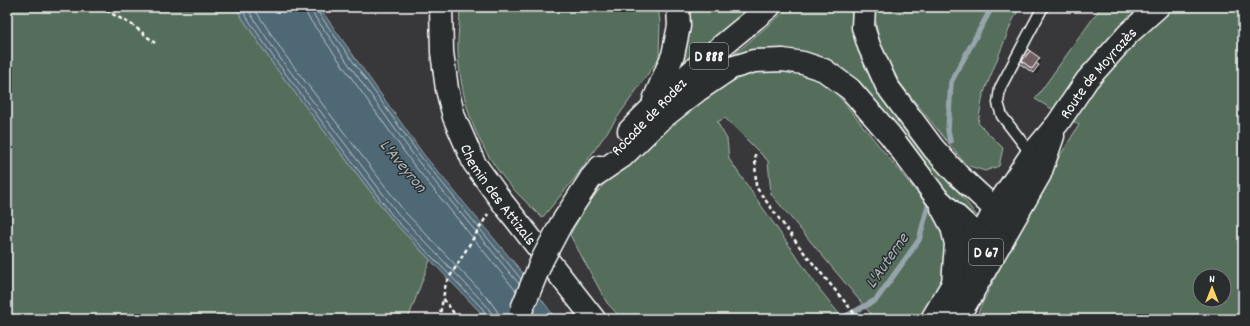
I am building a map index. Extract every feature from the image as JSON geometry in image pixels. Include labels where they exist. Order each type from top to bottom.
[{"type":"main road","name":"Chemin des Attizals","points":[[441,7],[442,52],[447,89],[454,117],[474,163],[503,203],[591,316]]},
{"type":"main road","name":"Chemin des Attizals","points":[[442,52],[450,7]]},
{"type":"main road","points":[[652,107],[673,55],[679,26],[678,7]]},
{"type":"main road","name":"Rocade de Rodez","points":[[518,319],[542,260],[561,224],[591,178],[629,131],[652,107],[692,70],[769,7]]},
{"type":"main road","points":[[864,7],[863,27],[869,46],[887,86],[934,149],[957,174],[995,210]]},
{"type":"main road","name":"Route de Moyrazès","points":[[991,241],[995,210],[1031,155],[1058,123],[1087,80],[1129,33],[1158,7]]},
{"type":"main road","points":[[591,178],[622,157],[660,120],[697,91],[731,68],[754,61],[783,60],[803,63],[824,70],[850,89],[890,135],[937,198],[952,227],[956,244],[962,289]]},
{"type":"main road","name":"Route de Moyrazès","points":[[932,319],[962,289],[991,241],[1040,174],[1058,123]]},
{"type":"main road","points":[[937,198],[991,241]]},
{"type":"main road","name":"Route de Moyrazès","points":[[957,319],[962,289]]},
{"type":"lane","points":[[1031,155],[1002,116],[998,103],[1000,88],[1043,7]]},
{"type":"path","points":[[100,7],[134,26],[155,43]]},
{"type":"path","points":[[756,154],[756,187],[802,250],[859,319]]},
{"type":"path","points":[[439,319],[446,283],[486,218]]},
{"type":"path","points":[[443,298],[458,319]]},
{"type":"path","points":[[7,308],[10,319]]},
{"type":"green space","points":[[7,7],[235,7],[273,64],[393,221],[430,260],[408,319],[7,319]]},
{"type":"green space","points":[[460,7],[658,7],[660,22],[659,58],[575,178],[542,218],[515,191],[500,173],[482,145],[470,116],[465,101],[460,70],[458,47]]},
{"type":"green space","points":[[686,7],[750,7],[679,65]]},
{"type":"green space","points":[[790,7],[855,7],[951,182],[980,220],[974,225],[855,82],[731,57]]},
{"type":"green space","points":[[873,7],[1020,7],[1012,22],[983,95],[978,123],[1003,148],[999,166],[985,171],[966,165],[900,83],[880,44]]},
{"type":"green space","points":[[1101,7],[1243,7],[1243,319],[976,319],[1037,193],[1079,125],[1035,99]]},
{"type":"green space","points":[[779,69],[824,78],[936,216],[952,244],[938,293],[920,319],[875,319],[771,194],[768,161],[725,118],[717,122],[727,139],[729,159],[817,286],[843,319],[622,319],[607,303],[570,235],[582,213],[602,186],[619,168],[656,135],[695,105],[735,76],[752,70]]},
{"type":"water","name":"L'Aveyron","points":[[235,7],[319,7],[424,155],[517,266],[556,319],[485,319],[393,221],[273,64]]},
{"type":"building","points":[[1027,48],[1030,51],[1022,61],[1032,69],[1036,63],[1039,65],[1033,73],[1019,63]]},
{"type":"building","points":[[1030,51],[1040,58],[1032,69],[1022,61]]},
{"type":"waterway","name":"L'Auterne","points":[[950,141],[948,130],[951,82],[992,7]]},
{"type":"waterway","name":"L'Auterne","points":[[841,319],[876,300],[919,240],[930,199]]}]
